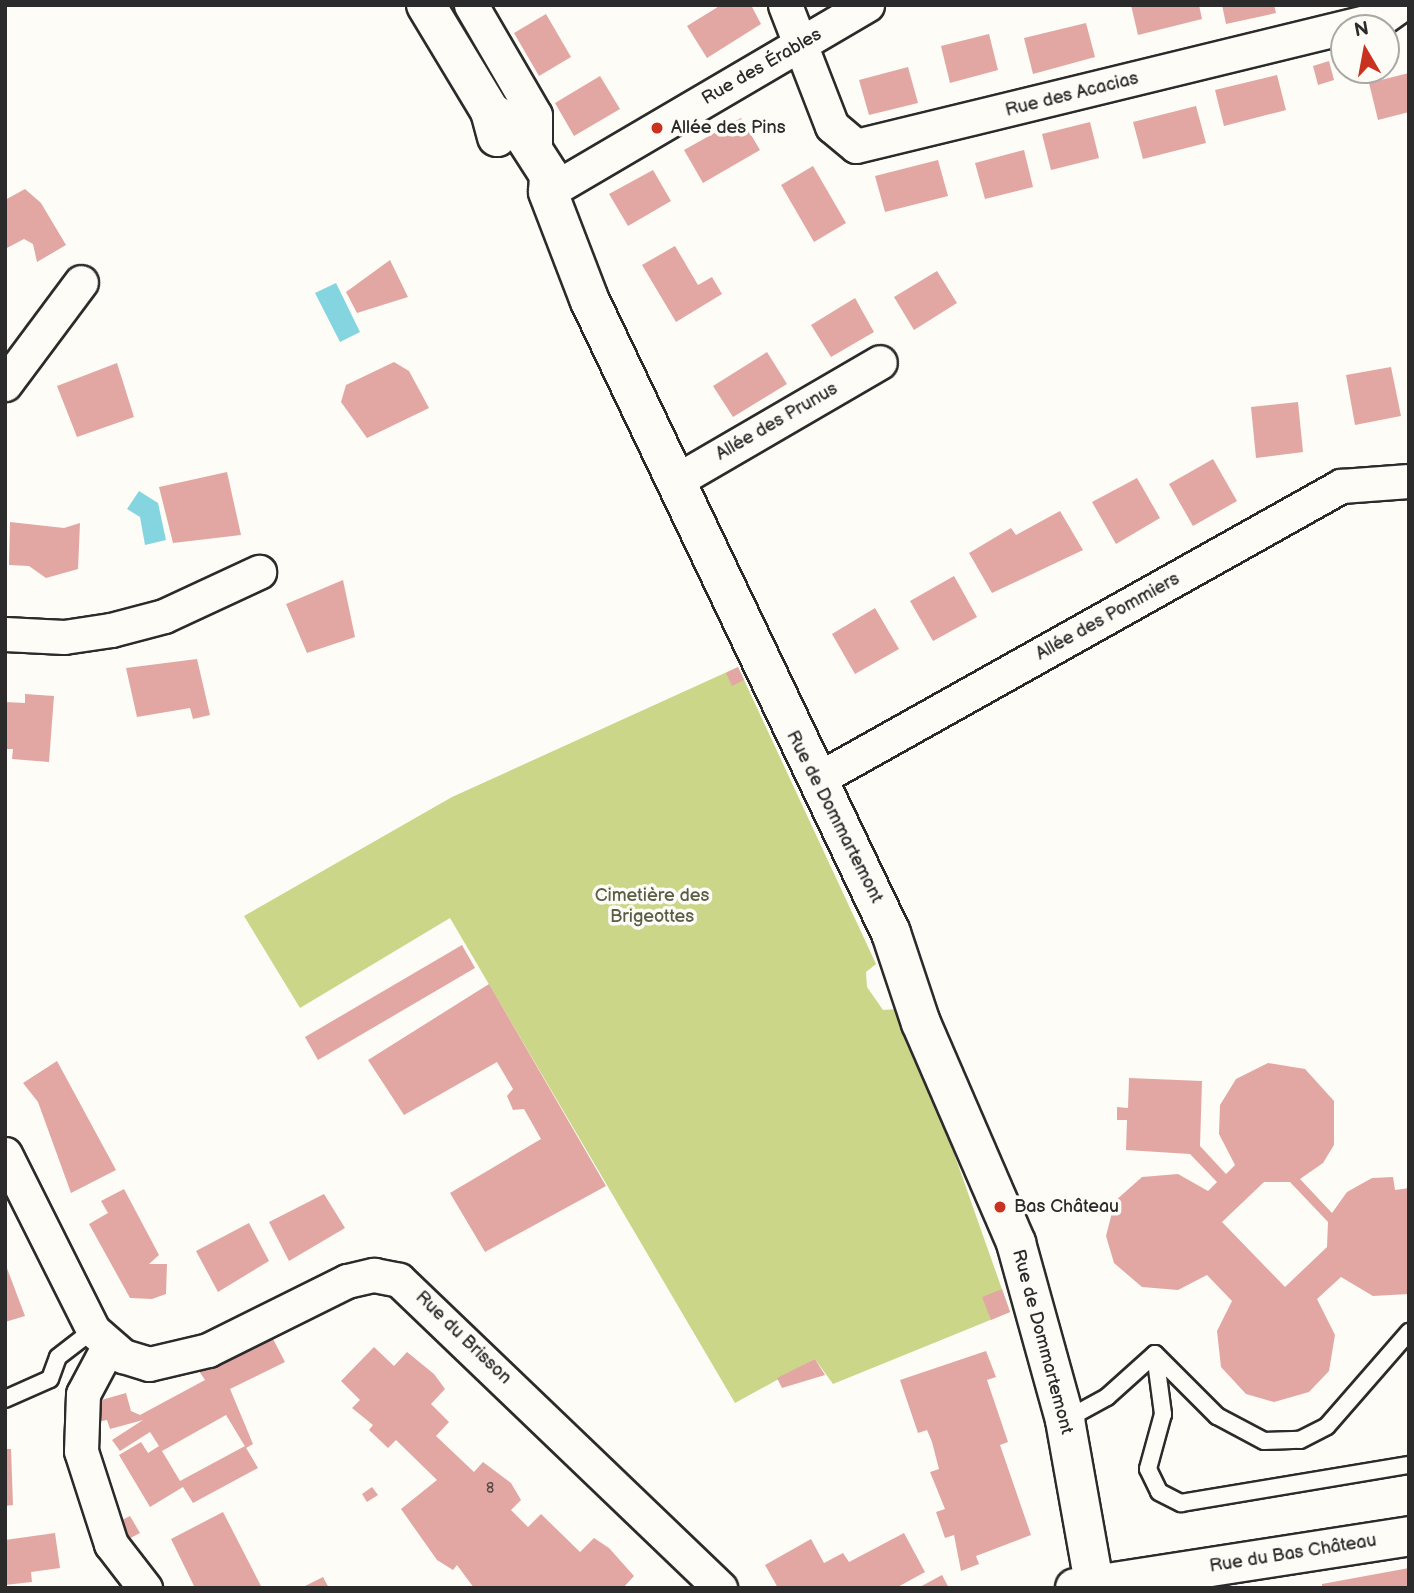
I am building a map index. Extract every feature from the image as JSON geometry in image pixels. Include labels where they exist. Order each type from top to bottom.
[{"type":"street","points":[[426,5],[489,111],[495,134],[528,185],[548,192]]},
{"type":"street","points":[[471,5],[535,115],[535,149]]},
{"type":"street","points":[[785,5],[802,44]]},
{"type":"street","name":"Rue des Érables","points":[[548,192],[867,5]]},
{"type":"street","name":"Rue des Acacias","points":[[802,44],[839,137],[871,145],[1382,18],[1400,5]]},
{"type":"street","points":[[489,111],[535,149]]},
{"type":"street","name":"Rue de Dommartemont","points":[[535,149],[549,175],[548,192],[589,299],[891,933],[921,1023],[1016,1243],[1065,1420],[1084,1586]]},
{"type":"street","points":[[5,384],[81,282]]},
{"type":"street","name":"Allée des Prunus","points":[[674,482],[880,362]]},
{"type":"street","name":"Allée des Pommiers","points":[[816,780],[1341,486],[1409,481]]},
{"type":"street","points":[[5,634],[64,637],[111,629],[164,615],[259,572]]},
{"type":"street","points":[[5,1154],[101,1339],[83,1394],[80,1451],[92,1501],[111,1544],[136,1575]]},
{"type":"street","name":"Rue du Brisson","points":[[101,1339],[137,1361],[160,1363],[208,1350],[346,1281],[374,1275],[399,1280],[720,1588]]},
{"type":"street","name":"Rue du Bas Château","points":[[1084,1586],[1220,1577],[1409,1536]]},
{"type":"lane","points":[[1155,1354],[1217,1416],[1264,1441],[1300,1440],[1327,1426],[1409,1332]]},
{"type":"lane","points":[[5,1399],[50,1378],[58,1357],[101,1339]]},
{"type":"lane","points":[[1065,1420],[1107,1398],[1155,1354]]},
{"type":"lane","points":[[1155,1354],[1163,1414],[1148,1469],[1159,1492],[1181,1503],[1409,1465]]},
{"type":"green space","name":"Cimetière des Brigeottes","points":[[738,667],[876,964],[866,972],[867,987],[883,1010],[897,1009],[932,1091],[1010,1312],[833,1384],[815,1359],[735,1403],[450,918],[300,1008],[244,916],[452,797]]},
{"type":"water","points":[[336,283],[360,332],[340,342],[315,293]]},
{"type":"water","points":[[139,491],[158,503],[166,540],[145,545],[140,517],[127,509]]},
{"type":"building","points":[[721,5],[751,5],[761,24],[707,58],[687,26]]},
{"type":"building","points":[[1131,5],[1199,5],[1202,19],[1138,35]]},
{"type":"building","points":[[1222,5],[1274,5],[1276,13],[1226,24]]},
{"type":"building","points":[[546,14],[571,57],[539,76],[514,33]]},
{"type":"building","points":[[1086,23],[1095,57],[1033,74],[1024,38]]},
{"type":"building","points":[[989,34],[998,70],[950,83],[941,46]]},
{"type":"building","points":[[1329,61],[1330,81],[1318,85],[1313,66]]},
{"type":"building","points":[[908,67],[918,103],[869,115],[859,80]]},
{"type":"building","points":[[1409,73],[1409,112],[1378,120],[1369,84],[1400,84],[1400,75]]},
{"type":"building","points":[[1277,75],[1286,110],[1224,126],[1215,90]]},
{"type":"building","points":[[600,76],[620,109],[574,136],[555,103]]},
{"type":"building","points":[[1196,106],[1206,143],[1143,159],[1133,122]]},
{"type":"building","points":[[741,118],[760,150],[703,183],[684,150]]},
{"type":"building","points":[[1090,122],[1099,158],[1051,170],[1042,134]]},
{"type":"building","points":[[1024,150],[1033,187],[985,199],[975,163]]},
{"type":"building","points":[[938,160],[948,196],[885,212],[875,176]]},
{"type":"building","points":[[813,166],[846,223],[814,242],[781,185]]},
{"type":"building","points":[[653,170],[671,201],[628,226],[609,194]]},
{"type":"building","points":[[25,189],[41,203],[66,245],[37,262],[33,244],[24,239],[5,249],[5,200]]},
{"type":"building","points":[[675,246],[698,285],[712,277],[722,294],[676,322],[642,265]]},
{"type":"building","points":[[390,260],[408,297],[357,313],[346,292]]},
{"type":"building","points":[[937,271],[957,303],[914,330],[894,297]]},
{"type":"building","points":[[855,298],[874,332],[831,357],[811,325]]},
{"type":"building","points":[[767,352],[787,384],[733,417],[713,386]]},
{"type":"building","points":[[394,362],[409,371],[429,408],[367,438],[341,402],[346,385]]},
{"type":"building","points":[[117,363],[134,417],[77,437],[57,386]]},
{"type":"building","points":[[1391,367],[1401,416],[1355,425],[1346,375]]},
{"type":"building","points":[[1298,402],[1303,452],[1256,458],[1251,407]]},
{"type":"building","points":[[1213,459],[1237,501],[1193,526],[1169,484]]},
{"type":"building","points":[[227,472],[241,535],[173,543],[159,487]]},
{"type":"building","points":[[1137,478],[1160,518],[1116,544],[1092,502]]},
{"type":"building","points":[[1060,511],[1083,550],[992,593],[969,553],[1011,528],[1016,535]]},
{"type":"building","points":[[10,522],[64,528],[80,523],[78,569],[46,578],[29,566],[9,565]]},
{"type":"building","points":[[954,576],[977,617],[933,641],[910,601]]},
{"type":"building","points":[[343,580],[355,637],[307,653],[286,604]]},
{"type":"building","points":[[875,608],[899,649],[855,674],[832,634]]},
{"type":"building","points":[[197,659],[210,715],[193,719],[190,708],[137,717],[126,668]]},
{"type":"building","points":[[738,667],[744,680],[732,686],[726,673]]},
{"type":"building","points":[[25,694],[54,696],[49,762],[12,759],[13,749],[5,749],[5,702],[25,703]]},
{"type":"building","points":[[462,945],[475,968],[318,1060],[305,1037]]},
{"type":"building","points":[[489,984],[606,1186],[485,1252],[450,1193],[541,1139],[524,1109],[513,1110],[507,1096],[513,1089],[497,1062],[404,1115],[368,1060]]},
{"type":"building","points":[[57,1061],[116,1170],[71,1193],[38,1102],[23,1083]]},
{"type":"building","points":[[1268,1063],[1305,1069],[1334,1101],[1334,1145],[1323,1163],[1300,1179],[1332,1213],[1347,1192],[1372,1178],[1393,1177],[1395,1190],[1409,1188],[1409,1294],[1373,1296],[1341,1277],[1317,1299],[1335,1335],[1329,1371],[1309,1392],[1274,1402],[1246,1394],[1221,1367],[1217,1331],[1232,1301],[1207,1275],[1178,1290],[1142,1287],[1114,1263],[1106,1236],[1115,1201],[1142,1177],[1178,1174],[1208,1191],[1217,1182],[1190,1154],[1126,1150],[1127,1120],[1117,1120],[1117,1107],[1128,1108],[1129,1078],[1202,1081],[1200,1146],[1226,1174],[1235,1165],[1219,1134],[1220,1105],[1236,1079]],"holes":[[[1264,1182],[1290,1182],[1328,1222],[1327,1247],[1285,1287],[1222,1222]]]},
{"type":"building","points":[[124,1189],[159,1255],[149,1264],[167,1264],[166,1294],[152,1299],[130,1298],[89,1224],[108,1213],[101,1201]]},
{"type":"building","points":[[324,1194],[345,1228],[289,1261],[269,1222]]},
{"type":"building","points":[[249,1223],[269,1261],[218,1292],[196,1251]]},
{"type":"building","points":[[5,1263],[25,1316],[5,1322]]},
{"type":"building","points":[[1002,1289],[1010,1312],[991,1320],[982,1297]]},
{"type":"building","points":[[272,1337],[285,1362],[230,1389],[253,1444],[246,1448],[258,1468],[193,1503],[183,1487],[150,1507],[119,1455],[141,1442],[148,1453],[159,1446],[150,1432],[120,1451],[112,1440],[143,1420],[110,1429],[107,1420],[97,1422],[91,1403],[126,1393],[131,1411],[140,1415],[205,1380],[199,1371]],"holes":[[[226,1415],[245,1446],[180,1481],[162,1451]]]},
{"type":"building","points":[[374,1347],[394,1366],[407,1352],[434,1374],[445,1389],[431,1404],[449,1422],[436,1436],[474,1472],[483,1462],[511,1483],[521,1500],[511,1510],[528,1527],[541,1514],[580,1552],[594,1538],[609,1548],[634,1576],[623,1588],[474,1588],[457,1565],[453,1570],[437,1560],[401,1509],[437,1480],[396,1440],[388,1448],[369,1430],[373,1425],[352,1408],[360,1400],[341,1381]]},
{"type":"building","points":[[986,1351],[996,1377],[987,1380],[1008,1442],[1000,1445],[1031,1535],[976,1556],[979,1564],[961,1571],[954,1535],[945,1538],[936,1512],[945,1509],[930,1472],[939,1469],[932,1442],[927,1430],[918,1433],[900,1380]]},
{"type":"building","points":[[815,1359],[825,1375],[782,1388],[777,1378]]},
{"type":"building","points":[[5,1449],[11,1449],[13,1505],[5,1506]]},
{"type":"building","points":[[372,1487],[378,1495],[367,1502],[362,1494]]},
{"type":"building","points":[[223,1512],[262,1588],[195,1588],[171,1539]]},
{"type":"building","points":[[130,1516],[140,1533],[121,1543],[112,1525]]},
{"type":"building","points":[[55,1533],[60,1568],[31,1572],[32,1582],[5,1585],[5,1540]]},
{"type":"building","points":[[904,1533],[925,1572],[896,1588],[778,1588],[765,1565],[811,1539],[824,1563],[843,1553],[849,1562]]},
{"type":"building","points":[[1409,1568],[1409,1588],[1322,1588],[1322,1584]]},
{"type":"building","points":[[942,1575],[949,1588],[918,1588]]},
{"type":"building","points":[[323,1577],[329,1588],[301,1588]]},
{"type":"place","name":"Allée des Pins","points":[[657,128]]},
{"type":"place","name":"Bas Château","points":[[1000,1207]]}]
